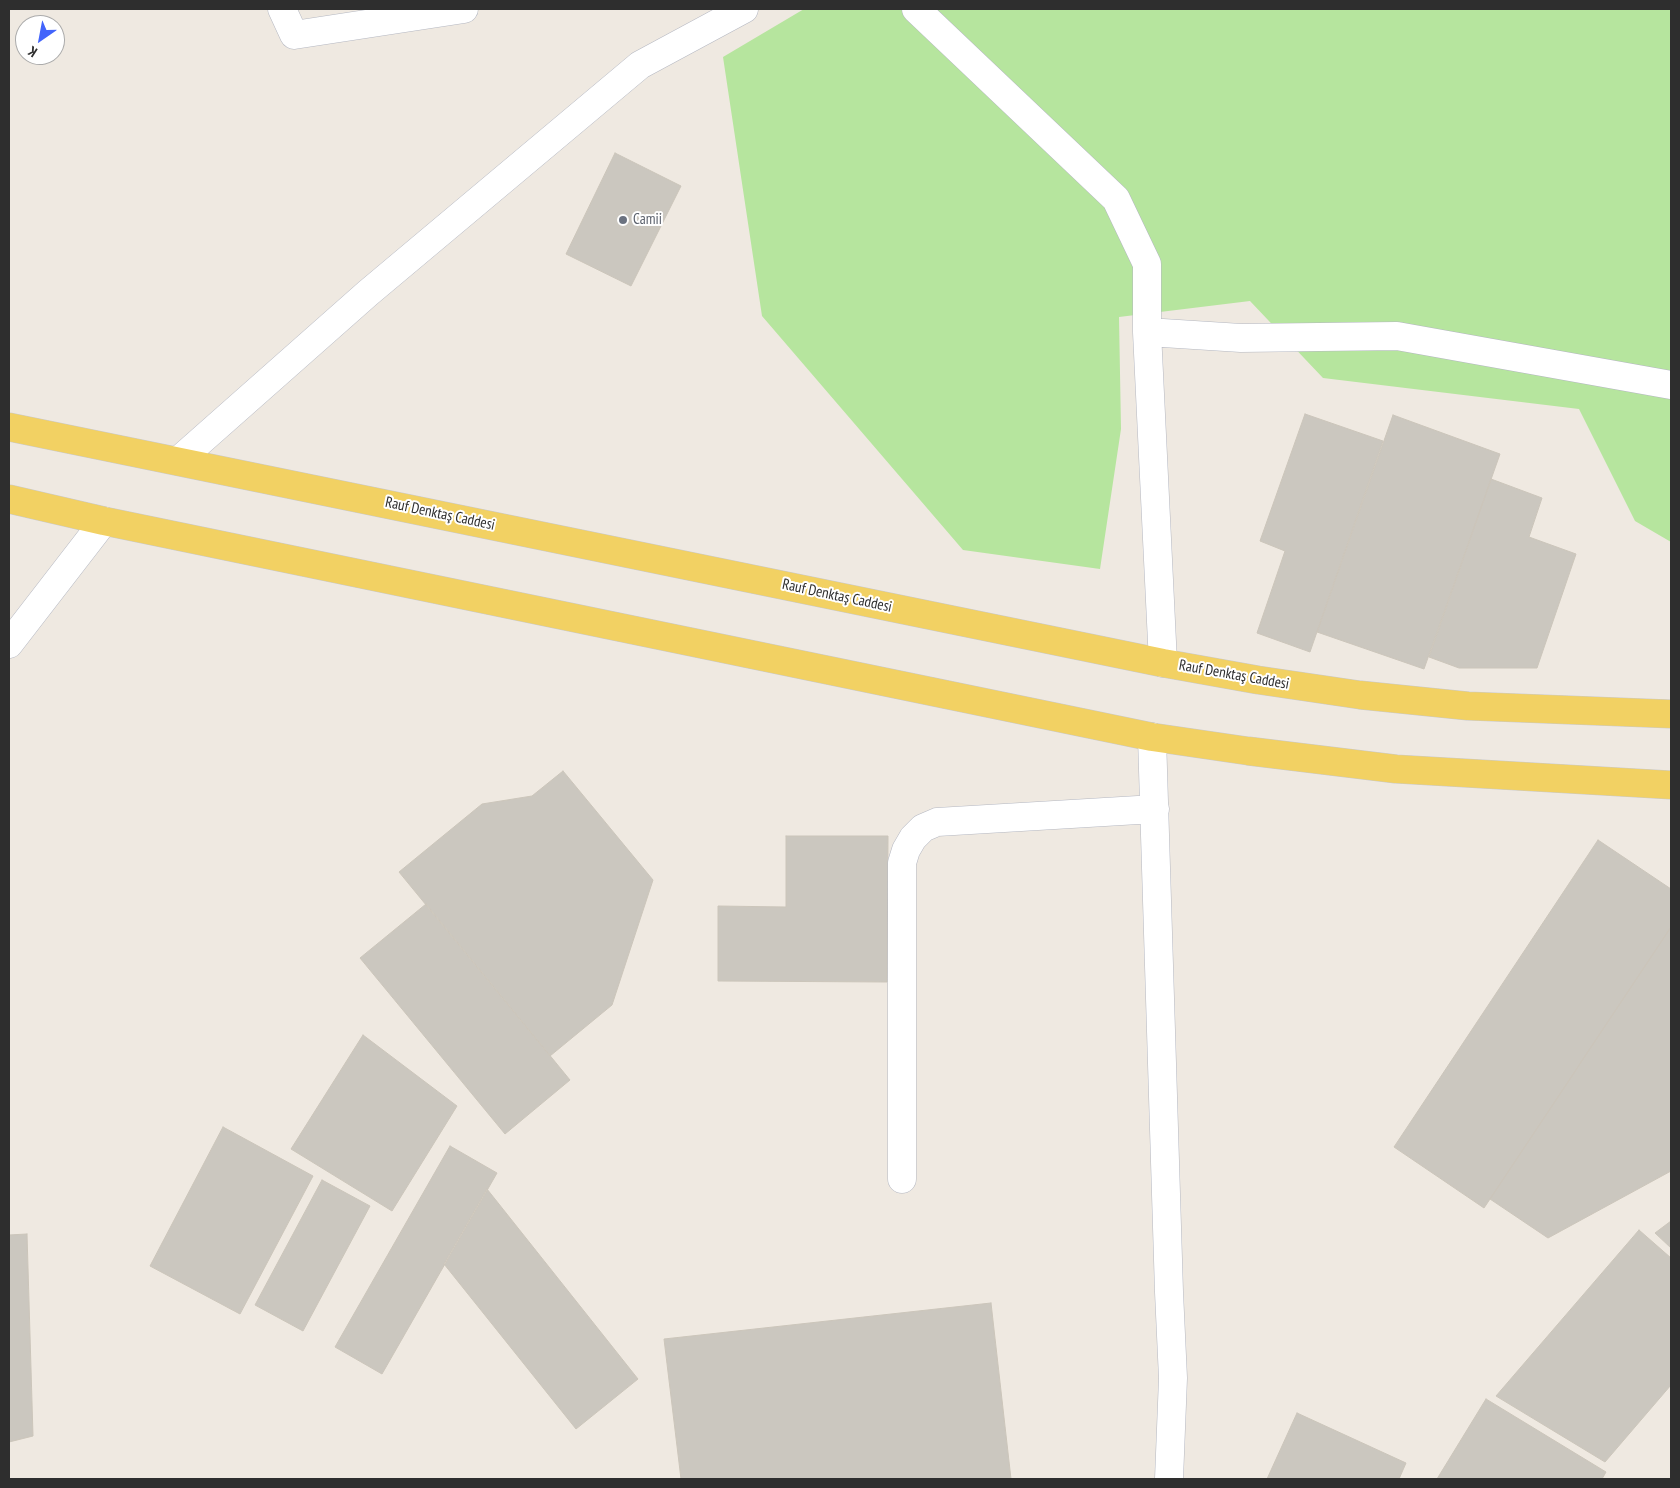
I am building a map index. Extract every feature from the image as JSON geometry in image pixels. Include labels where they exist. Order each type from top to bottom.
[{"type":"main road","name":"Rauf Denktaş Caddesi","points":[[9,427],[1163,663],[1258,680],[1360,695],[1468,706],[1671,714]]},
{"type":"main road","points":[[9,499],[104,521],[1152,737],[1396,769],[1671,784]]},
{"type":"street","points":[[282,9],[294,35],[464,9]]},
{"type":"street","points":[[178,461],[368,293],[640,65],[744,9]]},
{"type":"street","points":[[916,9],[1116,199],[1147,264],[1147,332],[1163,663]]},
{"type":"street","points":[[1147,332],[1242,338],[1397,336],[1671,385]]},
{"type":"street","points":[[9,644],[104,521]]},
{"type":"street","points":[[1152,737],[1168,1292],[1173,1378],[1169,1479]]},
{"type":"street","points":[[902,1179],[902,863],[906,850],[913,838],[924,828],[937,822],[1155,809]]},
{"type":"green space","points":[[804,9],[1671,9],[1671,542],[1635,521],[1579,409],[1323,378],[1250,301],[1119,317],[1121,429],[1100,569],[963,550],[762,316],[723,57]]},
{"type":"building","name":"Camii","points":[[615,153],[681,186],[631,286],[566,254]]},
{"type":"building","points":[[1305,414],[1383,441],[1310,652],[1257,633],[1285,551],[1260,541]]},
{"type":"building","points":[[1393,415],[1500,454],[1424,669],[1317,632]]},
{"type":"building","points":[[1491,479],[1542,498],[1529,537],[1576,554],[1537,668],[1459,668],[1429,657]]},
{"type":"building","points":[[563,771],[653,880],[612,1005],[550,1056],[399,872],[482,804],[532,796]]},
{"type":"building","points":[[786,836],[888,836],[887,982],[718,981],[718,906],[786,907]]},
{"type":"building","points":[[1598,840],[1671,889],[1671,927],[1484,1208],[1394,1147]]},
{"type":"building","points":[[426,904],[570,1080],[505,1134],[360,958]]},
{"type":"building","points":[[1671,927],[1671,1171],[1548,1238],[1490,1199]]},
{"type":"building","points":[[363,1035],[457,1106],[392,1211],[291,1149]]},
{"type":"building","points":[[223,1127],[313,1176],[240,1314],[150,1266]]},
{"type":"building","points":[[450,1146],[497,1173],[382,1374],[335,1347]]},
{"type":"building","points":[[322,1180],[370,1206],[303,1331],[255,1305]]},
{"type":"building","points":[[487,1189],[638,1379],[576,1429],[444,1264]]},
{"type":"building","points":[[1671,1221],[1671,1248],[1655,1233]]},
{"type":"building","points":[[1639,1230],[1671,1258],[1671,1385],[1605,1462],[1496,1396]]},
{"type":"building","points":[[27,1234],[33,1436],[9,1442],[9,1235]]},
{"type":"building","points":[[991,1303],[1011,1479],[681,1479],[664,1339]]},
{"type":"building","points":[[1486,1399],[1606,1472],[1602,1479],[1437,1479]]},
{"type":"building","points":[[1297,1413],[1406,1463],[1399,1479],[1267,1479]]},
{"type":"place","name":"Camii","points":[[623,220]]}]
